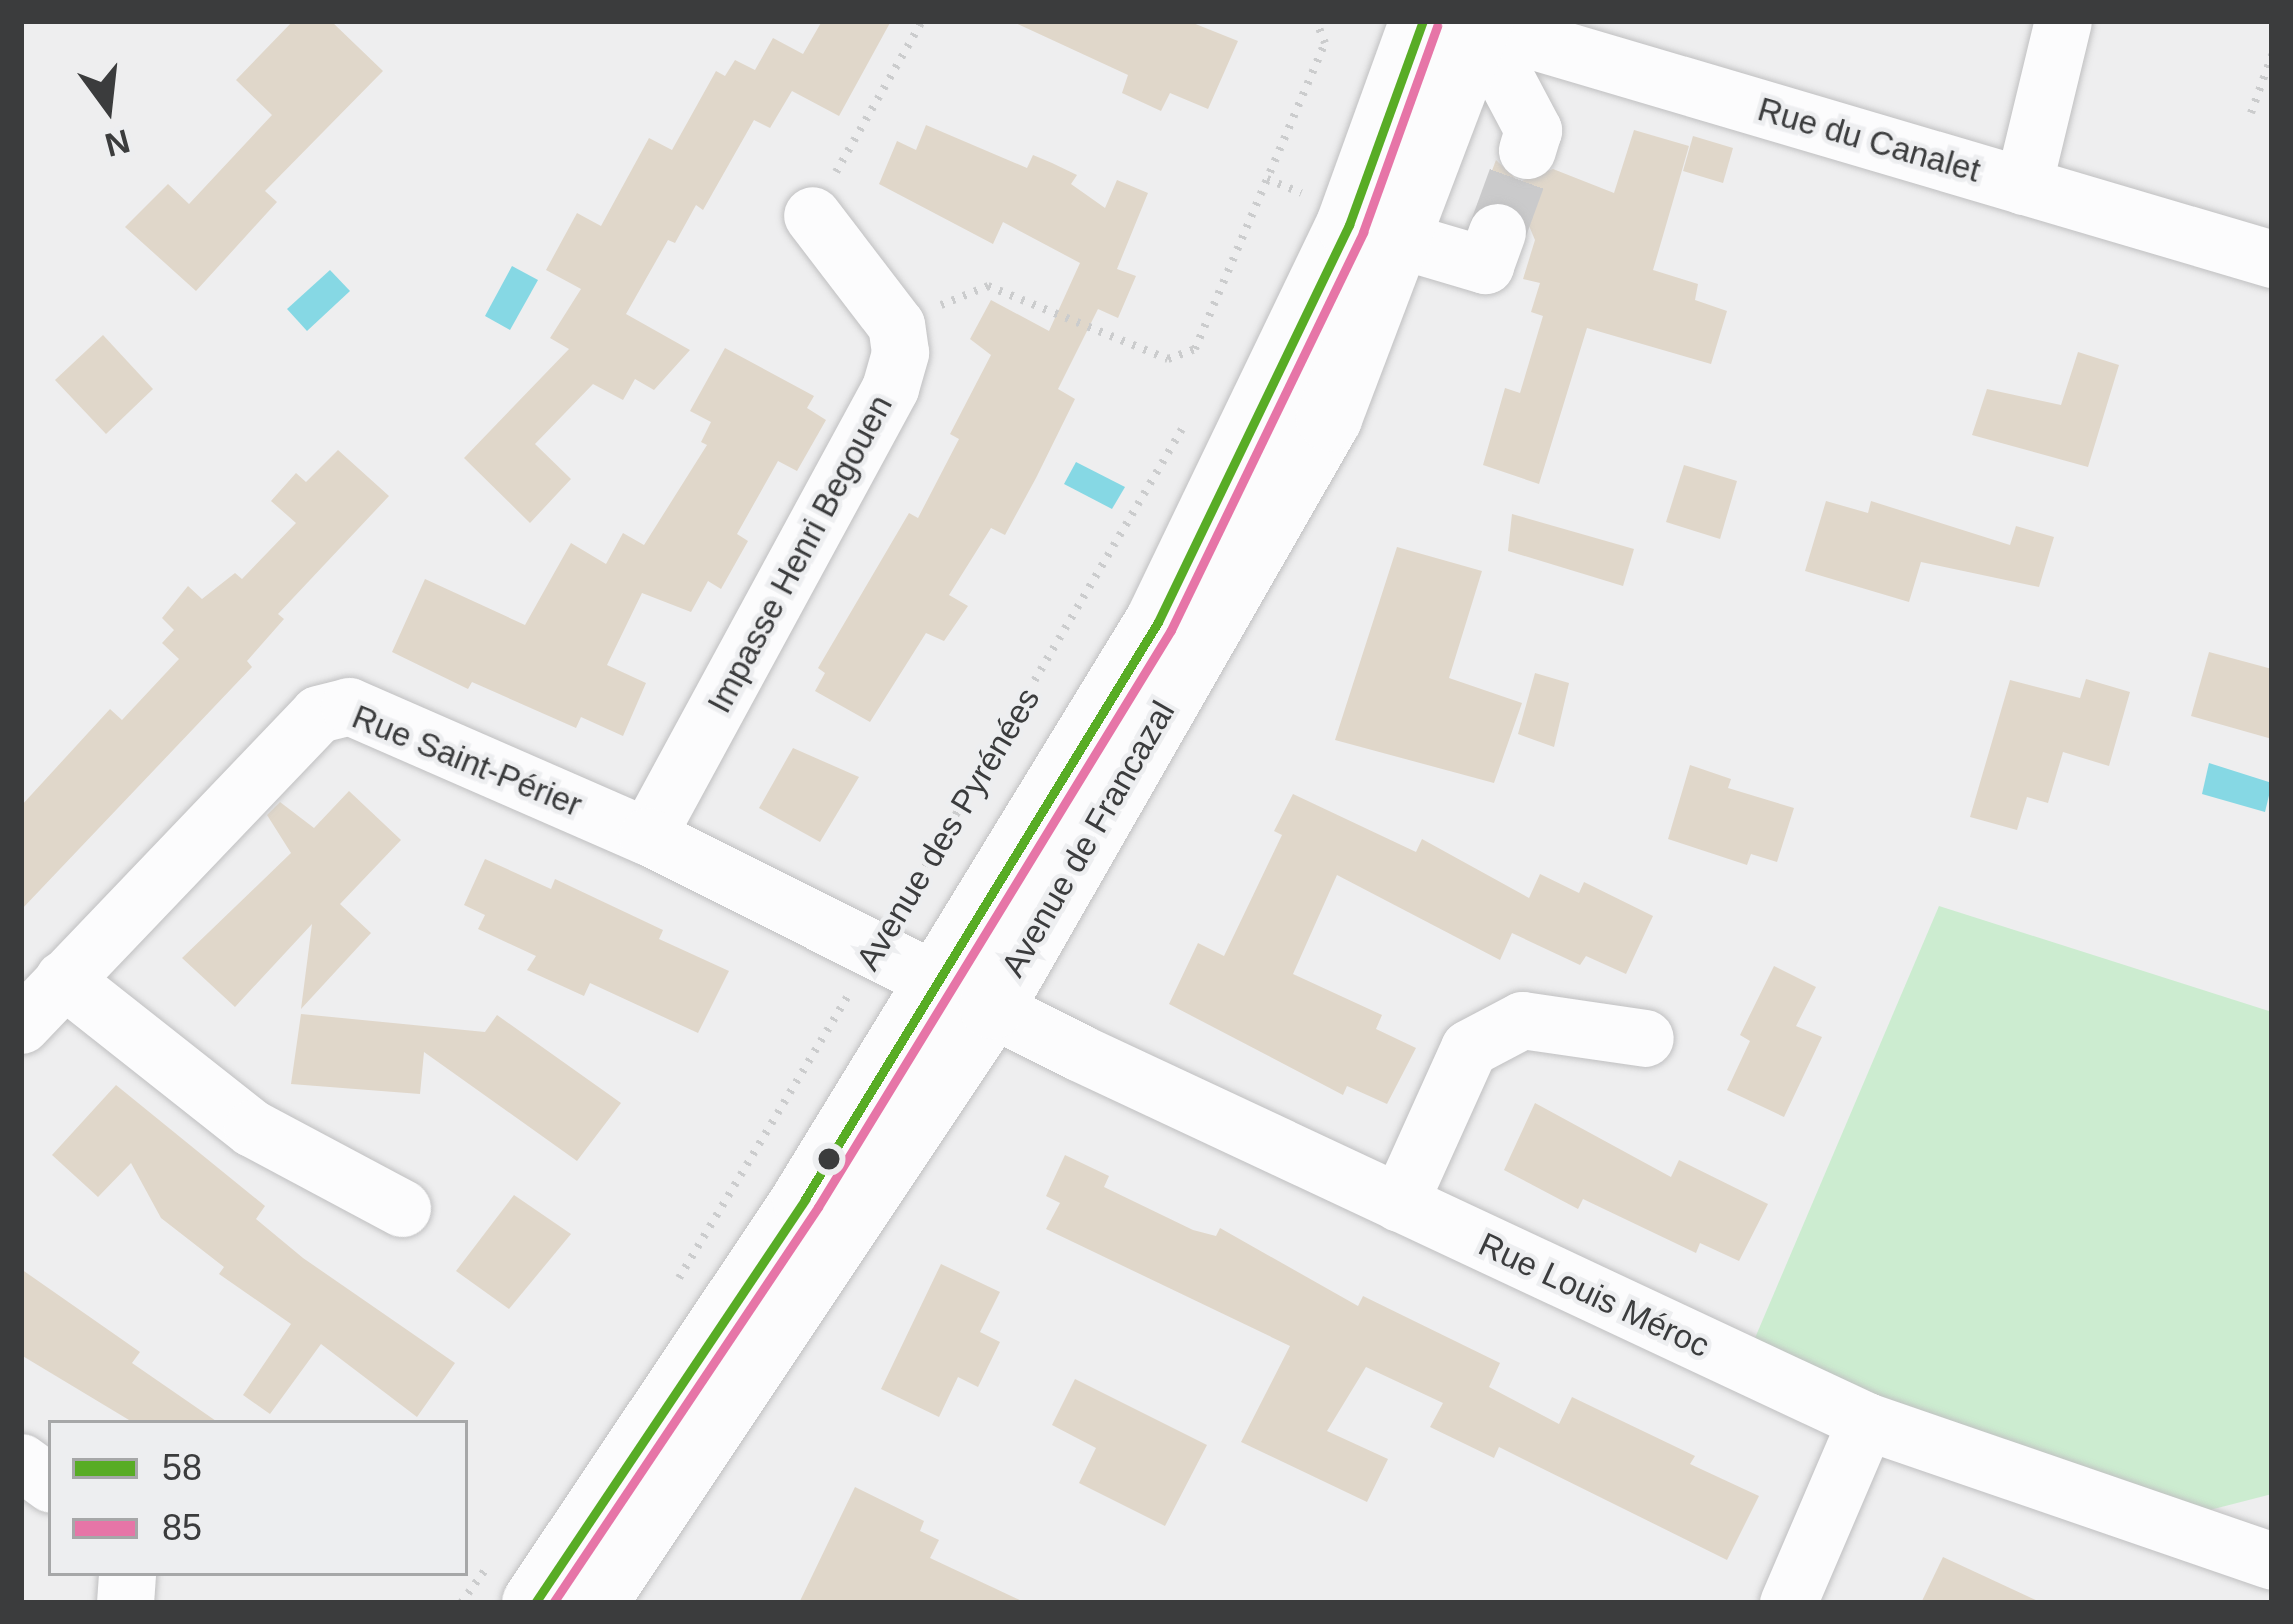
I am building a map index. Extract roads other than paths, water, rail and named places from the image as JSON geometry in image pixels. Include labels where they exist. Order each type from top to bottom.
[{"type":"main road","name":"Avenue de Francazal","points":[[595,1603],[964,995],[1158,622],[1335,219],[1462,22]]},
{"type":"main road","name":"Avenue de Francazal","points":[[512,1584],[964,995]]},
{"type":"street","points":[[2023,186],[2062,21]]},
{"type":"street","points":[[1462,22],[1533,130],[1527,150]]},
{"type":"street","name":"Rue du Canalet","points":[[1462,22],[2272,259]]},
{"type":"street","name":"Impasse Henri Begouen","points":[[647,836],[890,388],[901,352],[896,325],[812,215]]},
{"type":"street","points":[[1335,219],[1485,265],[1497,232]]},
{"type":"street","name":"Rue Saint-Périer","points":[[21,1025],[317,714],[350,706],[647,836],[964,995]]},
{"type":"street","points":[[63,979],[252,1128],[402,1208]]},
{"type":"street","name":"Rue Louis Méroc","points":[[964,995],[1866,1421],[2269,1554]]},
{"type":"street","points":[[1399,1203],[1469,1048],[1522,1021],[1645,1038]]},
{"type":"street","points":[[1788,1603],[1866,1421]]},
{"type":"street","points":[[21,1462],[48,1482]]},
{"type":"water","points":[[512,266],[538,280],[510,330],[485,316]]},
{"type":"water","points":[[330,270],[350,291],[307,331],[287,309]]},
{"type":"water","points":[[1076,462],[1125,487],[1112,509],[1064,484]]},
{"type":"water","points":[[2209,763],[2272,783],[2265,812],[2202,794]]},
{"type":"tunnel","points":[[1497,232],[1527,150]]}]
